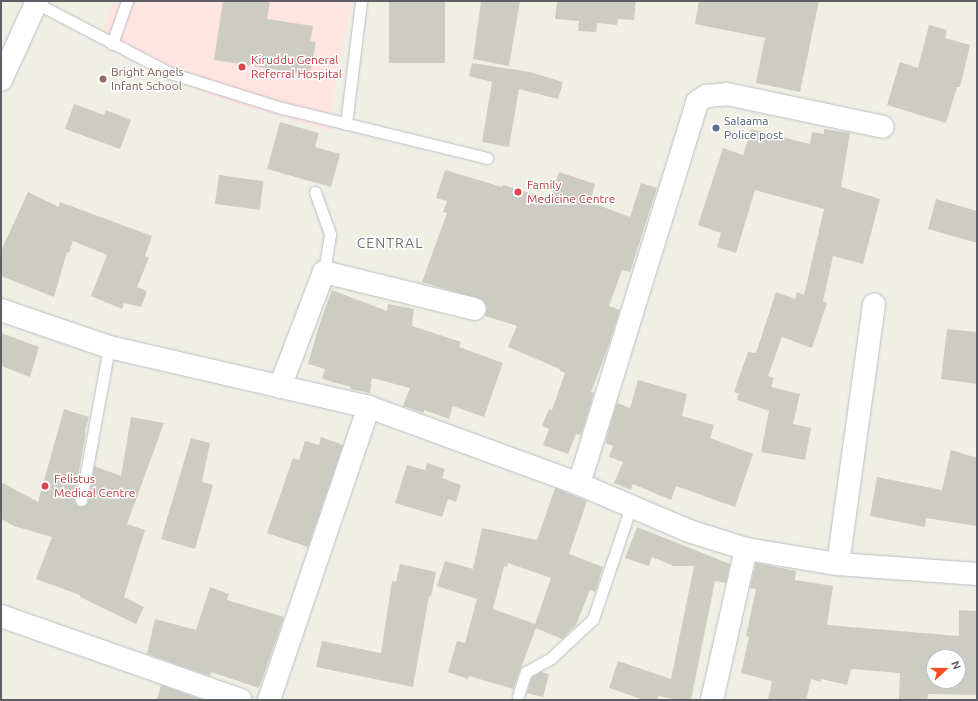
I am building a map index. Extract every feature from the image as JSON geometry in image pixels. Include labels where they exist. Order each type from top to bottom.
[{"type":"street","points":[[1,80],[37,2]]},
{"type":"street","points":[[579,484],[697,102],[706,96],[727,94],[882,127]]},
{"type":"street","points":[[280,387],[324,272],[475,309]]},
{"type":"street","points":[[838,564],[874,304]]},
{"type":"street","points":[[1,310],[109,347],[369,407],[579,484],[689,531],[746,549],[838,564],[977,574]]},
{"type":"street","points":[[269,700],[369,407]]},
{"type":"street","points":[[712,700],[746,549]]},
{"type":"street","points":[[1,616],[241,700]]},
{"type":"lane","points":[[112,44],[127,1]]},
{"type":"lane","points":[[346,124],[361,1]]},
{"type":"lane","points":[[37,2],[112,44],[170,73],[282,108],[487,158]]},
{"type":"lane","points":[[315,192],[330,234],[324,272]]},
{"type":"lane","points":[[81,500],[109,347]]},
{"type":"lane","points":[[518,696],[526,672],[552,658],[593,619],[631,506]]},
{"type":"shaded area","name":"Kiruddu General Referral Hospital","points":[[113,1],[352,1],[334,90],[331,131],[211,96],[97,44]]},
{"type":"building","points":[[223,1],[270,1],[267,19],[313,26],[310,41],[316,42],[310,75],[214,60]]},
{"type":"building","points":[[389,1],[445,1],[445,63],[389,63]]},
{"type":"building","points":[[481,1],[520,1],[509,66],[473,59]]},
{"type":"building","points":[[557,1],[636,1],[634,20],[618,19],[617,25],[597,23],[596,32],[578,31],[579,21],[555,19]]},
{"type":"building","points":[[699,1],[819,1],[800,92],[756,83],[765,38],[695,24]]},
{"type":"building","points":[[929,25],[947,30],[945,38],[970,45],[960,87],[957,87],[946,123],[887,105],[900,62],[918,68]]},
{"type":"building","points":[[472,63],[530,72],[563,82],[558,99],[519,89],[509,147],[482,142],[492,82],[469,76]]},
{"type":"building","points":[[74,104],[104,115],[106,110],[131,120],[120,149],[65,129]]},
{"type":"building","points":[[280,122],[319,133],[315,147],[340,154],[331,187],[267,169]]},
{"type":"building","points":[[751,129],[810,144],[812,132],[824,134],[824,129],[850,133],[841,187],[880,199],[863,264],[833,256],[823,301],[827,303],[812,348],[782,337],[768,376],[774,378],[771,387],[800,394],[793,424],[811,428],[805,460],[761,452],[769,411],[737,400],[739,394],[734,392],[748,352],[756,353],[776,292],[795,299],[797,292],[804,295],[824,209],[755,190],[736,253],[717,247],[721,233],[698,225],[723,148],[743,155]]},
{"type":"building","points":[[445,170],[502,187],[503,185],[550,199],[559,172],[595,184],[590,202],[630,217],[641,183],[657,188],[630,272],[622,270],[609,306],[620,310],[591,392],[594,393],[581,435],[576,434],[568,454],[543,445],[549,429],[542,426],[549,409],[552,410],[565,373],[560,371],[560,369],[508,347],[517,326],[485,316],[487,306],[483,300],[422,282],[447,213],[443,212],[447,201],[436,198]]},
{"type":"building","points":[[219,175],[264,181],[260,210],[215,204]]},
{"type":"building","points":[[28,192],[59,207],[60,202],[152,236],[145,256],[149,258],[137,287],[147,291],[141,307],[124,303],[122,309],[91,296],[107,255],[73,241],[69,253],[67,252],[54,297],[1,276],[1,251]]},
{"type":"building","points":[[936,199],[977,211],[977,243],[928,229]]},
{"type":"building","points":[[332,290],[387,311],[388,304],[414,309],[412,326],[461,342],[459,347],[503,363],[484,417],[453,406],[449,419],[424,410],[424,413],[403,406],[410,388],[372,378],[370,393],[350,389],[351,387],[322,379],[325,369],[308,364],[319,326]]},
{"type":"building","points":[[947,329],[977,332],[977,384],[941,379]]},
{"type":"building","points":[[1,333],[39,347],[30,377],[1,366]]},
{"type":"building","points":[[638,380],[687,394],[682,416],[714,425],[710,438],[753,454],[735,507],[676,486],[671,500],[633,484],[631,490],[614,483],[623,462],[609,457],[613,446],[605,443],[617,403],[630,408]]},
{"type":"building","points":[[64,409],[89,417],[85,431],[74,499],[76,505],[80,507],[86,505],[88,502],[94,466],[121,476],[131,417],[164,423],[127,524],[145,530],[124,597],[144,607],[136,624],[80,597],[80,595],[36,579],[52,537],[14,526],[1,519],[1,482],[38,502]]},
{"type":"building","points":[[321,437],[343,445],[308,547],[267,533],[293,458],[299,460],[305,441],[319,445]]},
{"type":"building","points":[[191,438],[210,443],[202,482],[213,485],[195,549],[161,539]]},
{"type":"building","points":[[951,450],[977,458],[977,526],[926,518],[925,527],[870,516],[877,477],[942,490]]},
{"type":"building","points":[[427,463],[445,469],[442,478],[461,485],[456,502],[448,499],[442,517],[395,503],[407,465],[425,470]]},
{"type":"building","points":[[555,488],[587,501],[569,554],[603,567],[595,592],[590,590],[576,625],[562,639],[536,628],[513,689],[469,676],[468,679],[448,672],[457,641],[465,643],[477,599],[437,586],[445,561],[473,569],[482,528],[537,540]],"holes":[[[508,563],[551,578],[535,624],[493,609],[504,566],[507,567]]]},
{"type":"building","points":[[637,527],[730,564],[726,583],[715,581],[691,700],[679,700],[658,696],[657,700],[644,700],[609,688],[618,661],[671,679],[694,566],[674,566],[652,557],[649,566],[625,558]]},
{"type":"building","points":[[756,563],[796,571],[795,580],[833,586],[827,625],[959,636],[959,610],[977,611],[977,695],[928,694],[927,700],[899,700],[900,673],[851,669],[847,685],[821,679],[821,682],[811,679],[806,700],[768,700],[772,681],[741,673],[749,637],[746,636],[756,589],[750,588]]},
{"type":"building","points":[[400,564],[436,572],[431,597],[429,596],[413,687],[316,667],[322,641],[381,653],[392,581],[396,582]]},
{"type":"building","points":[[210,587],[229,594],[227,600],[284,617],[259,688],[211,672],[210,676],[147,654],[155,619],[196,630]]},
{"type":"building","points":[[541,672],[549,674],[543,697],[527,693],[532,677]]},
{"type":"building","points":[[161,685],[203,700],[157,700]]},
{"type":"place","name":"Kiruddu General Referral Hospital","points":[[242,67]]},
{"type":"place","name":"Bright Angels Infant School","points":[[103,79]]},
{"type":"place","name":"Salaama Police post","points":[[716,128]]},
{"type":"place","name":"Family Medicine Centre","points":[[518,192]]},
{"type":"place","name":"Felistus Medical Centre","points":[[45,486]]},
{"type":"district","name":"CENTRAL","points":[[390,243]]}]
